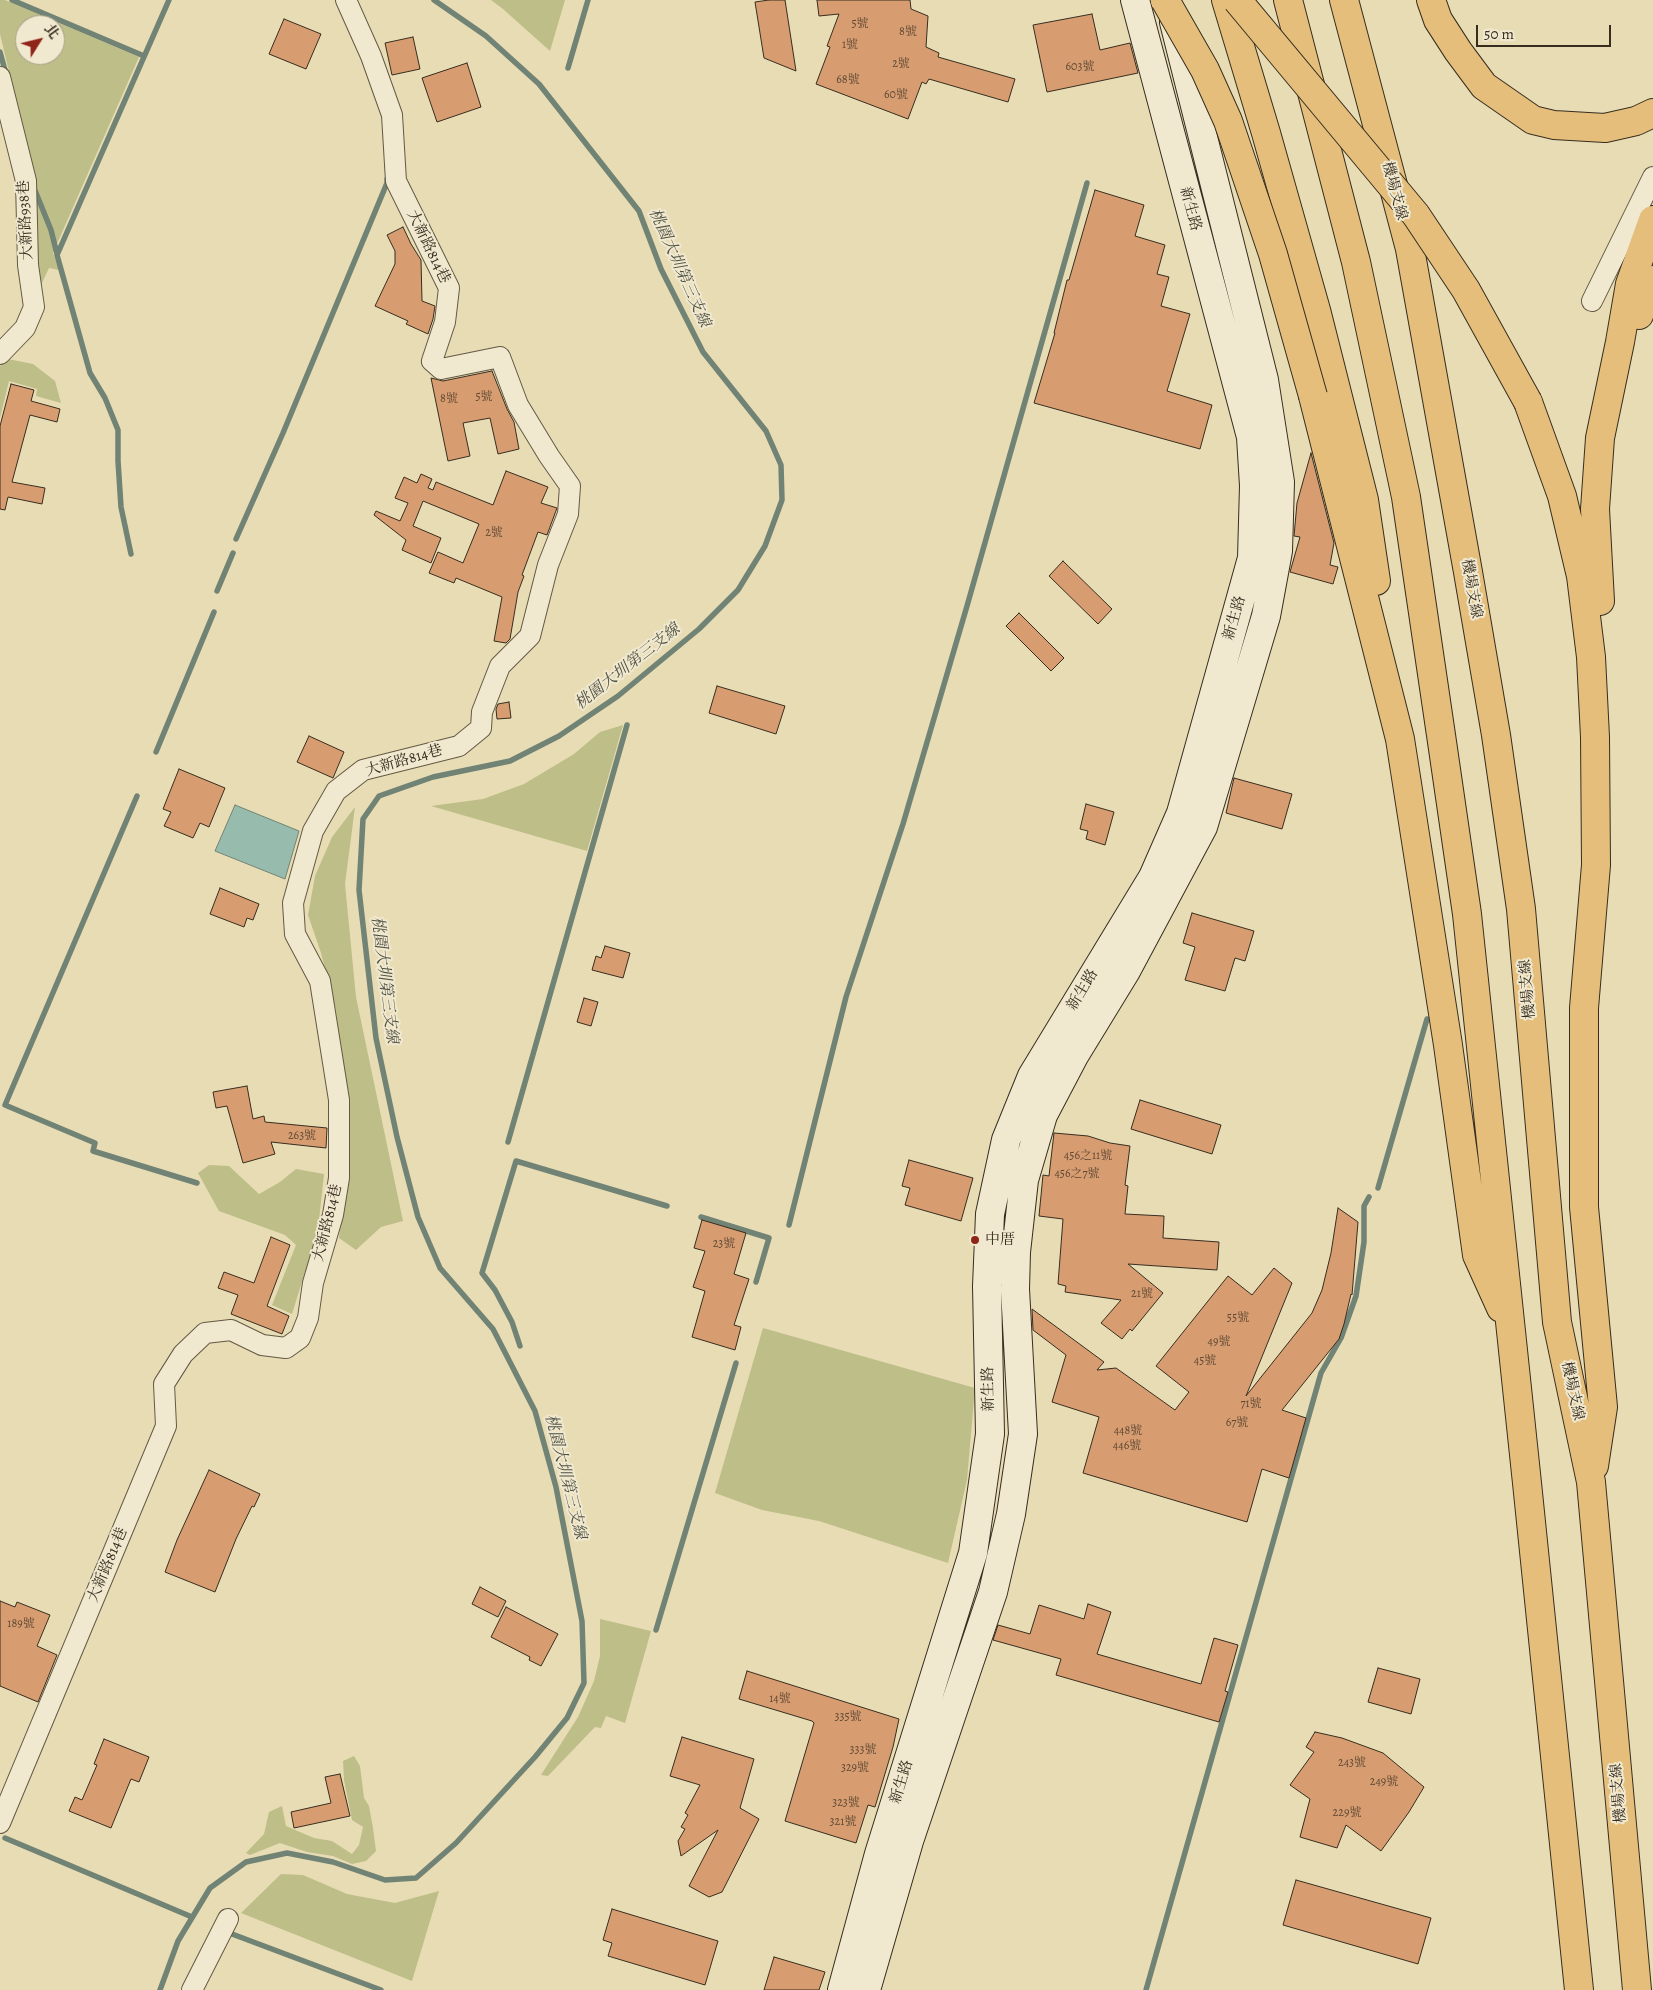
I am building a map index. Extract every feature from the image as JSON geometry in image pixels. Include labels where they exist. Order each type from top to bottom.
[{"type":"main road","name":"新生路","points":[[842,1990],[879,1854],[973,1553],[990,1434],[987,1286],[990,1214],[1006,1140],[1032,1076],[1153,877],[1181,813],[1252,558],[1254,486],[1251,437],[1134,0]]},
{"type":"main road","name":"新生路","points":[[866,1990],[909,1841],[992,1592],[1011,1514],[1023,1434],[1015,1289],[1016,1252],[1026,1172],[1043,1115],[1074,1056],[1126,971],[1204,827],[1266,616],[1278,551],[1280,482],[1264,380],[1166,0]]},
{"type":"main road","points":[[1166,0],[1205,70],[1228,121],[1273,254],[1313,396],[1400,739]]},
{"type":"main road","points":[[1226,0],[1316,310],[1364,500],[1448,1045],[1477,1255],[1511,1331]]},
{"type":"main road","points":[[1236,0],[1416,215],[1466,290],[1528,402],[1562,496],[1581,576],[1592,684],[1595,737],[1596,865],[1584,1008],[1584,1207],[1603,1407],[1591,1482]]},
{"type":"main road","points":[[1288,0],[1356,262],[1406,497],[1467,914],[1579,1990]]},
{"type":"main road","name":"機場支線","points":[[1344,0],[1410,249],[1468,572],[1522,910],[1557,1322],[1591,1482],[1637,1990]]},
{"type":"main road","points":[[1432,0],[1438,20],[1484,86],[1533,120],[1554,125],[1605,128],[1636,121],[1653,113]]},
{"type":"main road","points":[[1596,865],[1609,804],[1610,760],[1610,706],[1598,578],[1595,509],[1600,438],[1630,284],[1653,220]]},
{"type":"main road","points":[[1639,316],[1653,280]]},
{"type":"street","name":"大新路814巷","points":[[0,1823],[166,1426],[164,1384],[183,1354],[204,1333],[231,1330],[262,1345],[286,1348],[300,1338],[308,1318],[313,1283],[333,1215],[339,1178],[339,1100],[320,981],[295,934],[294,903],[313,831],[336,791],[363,770],[459,746],[481,728],[482,712],[500,666],[530,636],[548,565],[568,514],[570,486],[518,405],[500,357],[441,368],[432,361],[445,322],[449,288],[396,181],[392,115],[371,56],[346,0]]},
{"type":"street","name":"大新路938巷","points":[[0,77],[26,181],[28,265],[34,307],[25,328],[0,354]]},
{"type":"street","points":[[1592,300],[1653,178]]},
{"type":"street","points":[[192,1990],[228,1919]]},
{"type":"green space","points":[[0,0],[5,0],[40,15],[15,15],[15,65],[65,65],[65,26],[139,57],[53,253],[59,270],[49,268],[41,285],[35,249],[35,202],[38,192],[0,34]]},
{"type":"green space","points":[[491,0],[565,0],[550,51],[503,9]]},
{"type":"green space","points":[[8,359],[33,364],[55,381],[61,403],[36,396],[37,389],[9,381],[0,418],[0,366]]},
{"type":"green space","points":[[623,725],[587,851],[431,806],[483,799],[524,784],[574,754],[600,732]]},
{"type":"green space","points":[[355,807],[345,884],[356,997],[403,1221],[381,1227],[356,1250],[339,1238],[350,1118],[336,1011],[321,953],[308,915],[315,876],[332,837]]},
{"type":"green space","points":[[209,1165],[229,1166],[259,1194],[280,1182],[296,1169],[324,1174],[318,1230],[292,1314],[272,1305],[296,1245],[285,1235],[219,1211],[198,1173]]},
{"type":"green space","points":[[763,1328],[975,1388],[967,1480],[948,1563],[819,1521],[762,1510],[715,1493]]},
{"type":"green space","points":[[600,1619],[651,1631],[625,1723],[606,1716],[601,1728],[595,1727],[548,1776],[541,1775],[578,1717],[594,1681],[600,1656]]},
{"type":"green space","points":[[354,1756],[360,1766],[364,1798],[369,1806],[376,1851],[366,1861],[352,1864],[333,1856],[307,1852],[280,1843],[250,1855],[246,1853],[264,1834],[269,1812],[282,1806],[286,1826],[314,1838],[332,1841],[352,1854],[359,1845],[363,1827],[352,1820],[344,1780],[343,1761]]},
{"type":"green space","points":[[281,1874],[303,1875],[347,1894],[395,1903],[439,1891],[412,1981],[241,1913]]},
{"type":"shaded area","points":[[235,805],[299,831],[285,879],[215,851]]},
{"type":"building","points":[[785,0],[796,71],[764,58],[755,2]]},
{"type":"building","points":[[817,0],[910,0],[911,9],[928,16],[926,47],[939,53],[938,57],[1015,79],[1008,102],[929,79],[926,84],[922,82],[908,119],[816,84],[830,47],[827,46],[839,14],[819,16]]},
{"type":"building","points":[[1092,14],[1100,50],[1130,43],[1138,73],[1047,92],[1033,25]]},
{"type":"building","points":[[284,19],[321,34],[306,69],[269,54]]},
{"type":"building","points":[[413,37],[420,69],[392,75],[385,43]]},
{"type":"building","points":[[467,63],[481,107],[437,122],[422,78]]},
{"type":"building","points":[[1095,190],[1144,205],[1135,236],[1165,245],[1157,274],[1169,277],[1161,306],[1190,314],[1167,391],[1212,405],[1200,449],[1034,403],[1055,333],[1067,280],[1069,280]]},
{"type":"building","points":[[403,227],[421,260],[422,301],[435,306],[428,334],[406,324],[408,321],[375,306],[395,264],[395,251],[387,235]]},
{"type":"building","points":[[492,371],[514,422],[519,449],[498,454],[490,418],[463,423],[470,456],[448,461],[431,378],[443,381]]},
{"type":"building","points":[[11,384],[34,390],[31,401],[60,409],[57,422],[30,415],[12,482],[45,488],[42,504],[8,497],[5,510],[0,509],[0,426]]},
{"type":"building","points":[[1311,453],[1334,543],[1330,565],[1338,567],[1333,584],[1290,572],[1300,537],[1294,536],[1297,503]]},
{"type":"building","points":[[506,471],[548,487],[541,503],[557,508],[547,535],[538,532],[522,575],[524,576],[518,592],[510,639],[506,643],[494,641],[502,597],[456,578],[454,583],[429,573],[438,552],[463,563],[479,524],[423,501],[413,526],[441,538],[431,563],[402,550],[406,540],[374,515],[376,511],[400,521],[408,503],[395,498],[404,477],[417,483],[421,474],[432,479],[428,488],[433,490],[436,482],[493,505]]},
{"type":"building","points":[[1063,561],[1112,609],[1098,624],[1049,576]]},
{"type":"building","points":[[1019,613],[1064,658],[1051,671],[1006,626]]},
{"type":"building","points":[[717,686],[785,706],[776,734],[709,713]]},
{"type":"building","points":[[509,702],[511,718],[497,719],[496,709],[498,704]]},
{"type":"building","points":[[309,736],[344,752],[333,778],[297,762]]},
{"type":"building","points":[[179,769],[225,788],[209,827],[200,823],[193,838],[164,826],[171,812],[163,809]]},
{"type":"building","points":[[1234,778],[1292,794],[1282,829],[1226,813]]},
{"type":"building","points":[[1086,804],[1114,812],[1105,845],[1086,839],[1088,831],[1080,829]]},
{"type":"building","points":[[220,888],[259,904],[253,920],[247,918],[244,927],[210,914]]},
{"type":"building","points":[[1192,913],[1254,931],[1245,961],[1235,958],[1225,991],[1185,980],[1195,947],[1183,943]]},
{"type":"building","points":[[605,946],[630,953],[623,978],[592,970],[596,956],[601,958]]},
{"type":"building","points":[[584,998],[598,1002],[591,1026],[577,1022]]},
{"type":"building","points":[[247,1086],[253,1119],[264,1116],[265,1122],[327,1128],[326,1148],[271,1142],[275,1154],[243,1163],[227,1106],[216,1108],[213,1092]]},
{"type":"building","points":[[1140,1100],[1221,1125],[1212,1154],[1131,1129]]},
{"type":"building","points":[[1054,1133],[1088,1136],[1110,1143],[1130,1146],[1125,1185],[1128,1186],[1125,1214],[1164,1216],[1163,1238],[1219,1242],[1217,1270],[1128,1264],[1163,1293],[1132,1331],[1130,1329],[1122,1339],[1101,1323],[1121,1300],[1065,1292],[1066,1286],[1058,1284],[1063,1219],[1039,1216],[1043,1175],[1049,1176]]},
{"type":"building","points":[[909,1160],[973,1178],[961,1221],[905,1205],[910,1188],[902,1186]]},
{"type":"building","points":[[1338,1208],[1358,1222],[1352,1295],[1344,1324],[1339,1339],[1282,1410],[1306,1418],[1289,1478],[1262,1469],[1247,1522],[1083,1473],[1099,1417],[1052,1402],[1066,1355],[1033,1330],[1032,1309],[1104,1362],[1097,1370],[1116,1368],[1175,1410],[1189,1392],[1156,1366],[1228,1276],[1252,1295],[1274,1268],[1292,1283],[1246,1396],[1312,1313],[1322,1290],[1331,1253]]},
{"type":"building","points":[[702,1220],[746,1233],[734,1274],[749,1279],[734,1325],[741,1327],[735,1350],[692,1337],[705,1291],[693,1287],[705,1251],[694,1248]]},
{"type":"building","points":[[271,1237],[290,1245],[267,1306],[289,1316],[282,1334],[231,1314],[238,1295],[218,1288],[224,1272],[254,1283]]},
{"type":"building","points":[[209,1470],[260,1494],[236,1539],[215,1592],[165,1572],[177,1540]]},
{"type":"building","points":[[480,1587],[506,1601],[498,1617],[472,1604]]},
{"type":"building","points":[[0,1601],[15,1607],[17,1602],[50,1615],[37,1646],[57,1655],[38,1702],[0,1686]]},
{"type":"building","points":[[1088,1604],[1111,1612],[1097,1654],[1201,1684],[1214,1638],[1238,1645],[1225,1691],[1228,1692],[1219,1722],[1056,1675],[1061,1659],[993,1640],[998,1625],[1030,1634],[1039,1605],[1084,1619]]},
{"type":"building","points":[[506,1607],[558,1634],[541,1666],[529,1660],[530,1657],[491,1637]]},
{"type":"building","points":[[1378,1668],[1420,1679],[1411,1714],[1368,1702]]},
{"type":"building","points":[[747,1671],[899,1719],[893,1747],[875,1807],[868,1805],[856,1843],[785,1821],[814,1723],[739,1699]]},
{"type":"building","points":[[1315,1732],[1342,1738],[1383,1753],[1424,1787],[1381,1851],[1346,1825],[1337,1848],[1300,1837],[1310,1799],[1290,1785],[1314,1752],[1306,1747]]},
{"type":"building","points":[[682,1737],[754,1759],[740,1808],[759,1819],[722,1892],[709,1897],[689,1886],[718,1830],[681,1856],[678,1841],[685,1829],[681,1827],[688,1815],[685,1813],[700,1785],[670,1776]]},
{"type":"building","points":[[104,1739],[149,1757],[139,1782],[131,1779],[111,1828],[69,1811],[75,1797],[82,1800],[97,1765],[94,1764]]},
{"type":"building","points":[[340,1774],[350,1816],[294,1828],[291,1812],[331,1803],[325,1777]]},
{"type":"building","points":[[1296,1880],[1431,1918],[1418,1964],[1283,1925]]},
{"type":"building","points":[[612,1909],[718,1941],[705,1985],[608,1956],[612,1943],[603,1940]]},
{"type":"building","points":[[774,1957],[825,1972],[819,1990],[764,1990]]},
{"type":"waterway","points":[[12,0],[144,56]]},
{"type":"waterway","points":[[131,554],[121,507],[118,430],[105,398],[90,373],[57,255],[169,0]]},
{"type":"waterway","name":"桃園大圳第三支線","points":[[160,1990],[178,1941],[210,1888],[246,1862],[287,1853],[333,1862],[385,1880],[416,1878],[456,1843],[535,1757],[567,1718],[584,1683],[582,1621],[556,1487],[535,1411],[493,1329],[440,1268],[418,1217],[397,1137],[376,1038],[359,890],[363,819],[379,796],[433,777],[510,761],[559,736],[618,696],[699,629],[738,590],[765,546],[782,500],[781,465],[766,431],[703,352],[661,269],[639,211],[539,84],[486,36],[434,0]]},
{"type":"waterway","points":[[568,68],[588,0]]},
{"type":"waterway","points":[[0,52],[6,74]]},
{"type":"waterway","points":[[236,539],[283,433],[387,183],[387,179]]},
{"type":"waterway","points":[[789,1225],[846,997],[903,824],[1087,183]]},
{"type":"waterway","points":[[34,188],[51,230],[57,254]]},
{"type":"waterway","points":[[217,591],[233,553]]},
{"type":"waterway","points":[[156,752],[214,612]]},
{"type":"waterway","points":[[508,1142],[627,725]]},
{"type":"waterway","points":[[137,796],[5,1105],[95,1143],[93,1151],[197,1183]]},
{"type":"waterway","points":[[1378,1188],[1427,1019]]},
{"type":"waterway","points":[[520,1346],[512,1322],[495,1290],[482,1273],[516,1161],[667,1206]]},
{"type":"waterway","points":[[1146,1990],[1321,1373],[1341,1338],[1356,1296],[1364,1242],[1364,1206],[1369,1197]]},
{"type":"waterway","points":[[701,1217],[769,1238],[756,1282]]},
{"type":"waterway","points":[[656,1630],[736,1363]]},
{"type":"waterway","points":[[5,1838],[192,1917]]},
{"type":"waterway","points":[[232,1934],[381,1990]]},
{"type":"place","name":"中厝","points":[[975,1240]]}]
